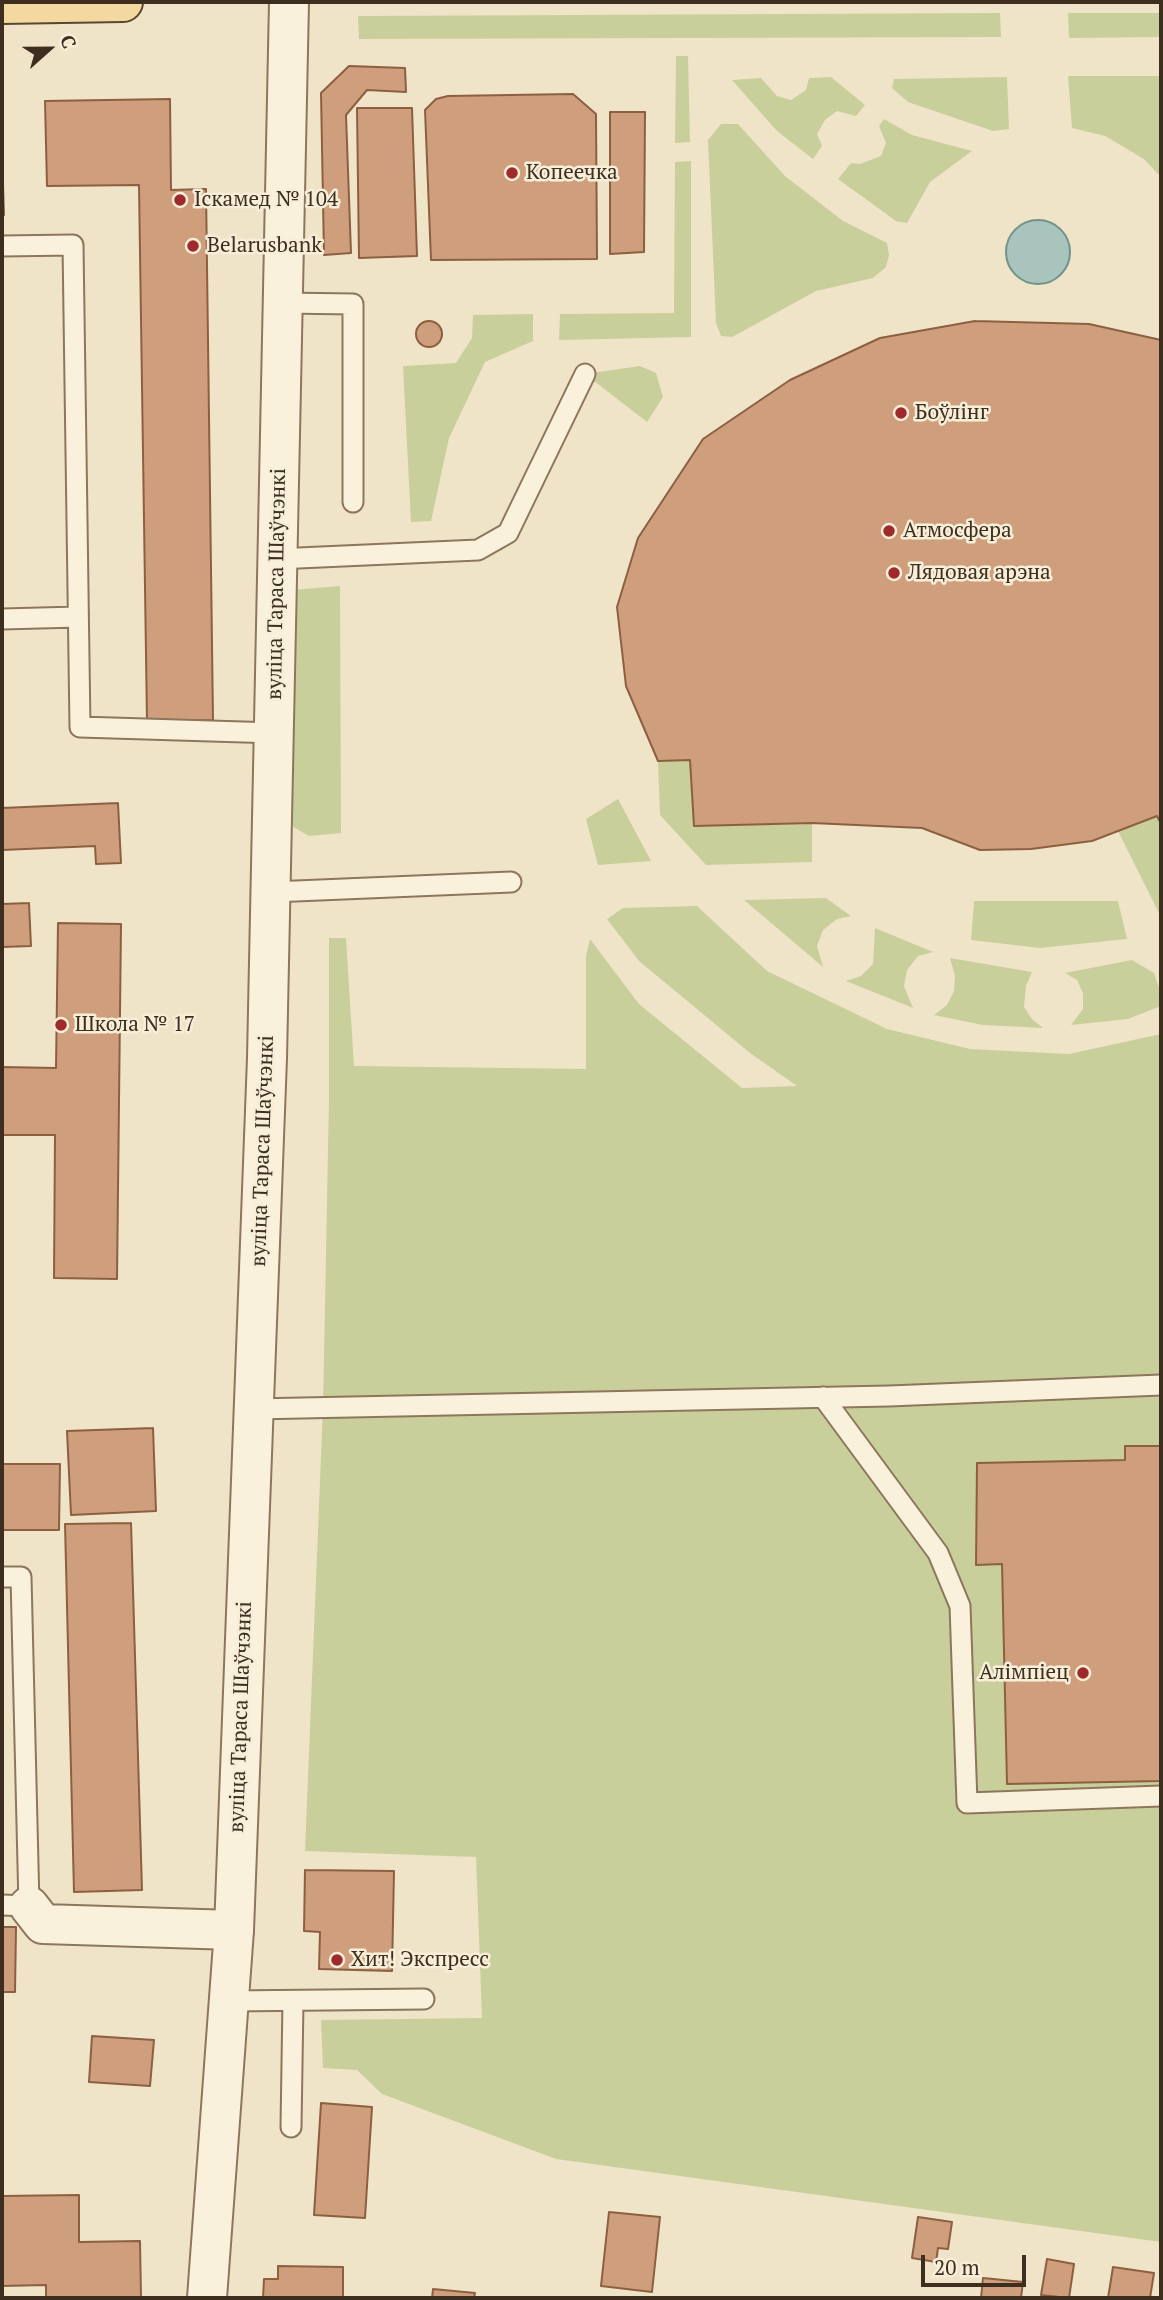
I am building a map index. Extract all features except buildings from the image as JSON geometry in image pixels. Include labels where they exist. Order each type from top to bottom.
[{"type":"main road","points":[[2,4],[123,2]]},
{"type":"street","name":"вуліца Тараса Шаўчэнкі","points":[[207,2298],[234,1930],[272,892],[276,559],[289,2]]},
{"type":"street","points":[[16,1905],[43,1924],[234,1930]]},
{"type":"lane","points":[[2,246],[74,245],[80,727],[276,733]]},
{"type":"lane","points":[[283,303],[353,304],[353,502]]},
{"type":"lane","points":[[276,559],[478,550],[508,533],[585,374]]},
{"type":"lane","points":[[2,619],[78,617]]},
{"type":"lane","points":[[272,892],[511,883]]},
{"type":"lane","points":[[253,1409],[823,1397],[1161,1385]]},
{"type":"lane","points":[[823,1397],[938,1553],[960,1606],[967,1802],[1161,1797]]},
{"type":"lane","points":[[2,1577],[21,1577],[16,1905]]},
{"type":"lane","points":[[229,2001],[424,1999]]},
{"type":"lane","points":[[291,2127],[293,2001]]},
{"type":"green space","points":[[1000,13],[1001,37],[359,39],[358,16]]},
{"type":"green space","points":[[1068,13],[1161,13],[1161,37],[1069,38]]},
{"type":"green space","points":[[676,56],[688,56],[690,142],[675,143]]},
{"type":"green space","points":[[1068,76],[1161,76],[1161,177],[1144,159],[1105,136],[1072,128]]},
{"type":"green space","points":[[831,77],[865,105],[856,116],[837,111],[825,120],[817,134],[822,146],[813,159],[777,131],[732,80],[761,78],[777,96],[791,100],[806,90],[809,78]]},
{"type":"green space","points":[[1007,77],[1009,129],[993,131],[908,102],[892,88],[894,79]]},
{"type":"green space","points":[[884,119],[912,135],[972,151],[930,182],[907,223],[896,221],[838,179],[851,163],[860,164],[881,156],[886,143],[879,126]]},
{"type":"green space","points":[[721,124],[738,124],[785,176],[843,221],[887,243],[889,255],[886,267],[873,278],[816,291],[732,337],[721,336],[716,323],[708,140]]},
{"type":"green space","points":[[691,161],[691,337],[559,340],[560,314],[674,313],[675,162]]},
{"type":"green space","points":[[533,314],[533,341],[485,362],[449,438],[431,521],[411,522],[403,366],[456,363],[472,338],[473,315]]},
{"type":"green space","points":[[640,366],[656,373],[663,397],[647,422],[585,374]]},
{"type":"green space","points":[[340,586],[341,833],[309,836],[290,825],[292,590]]},
{"type":"green space","points":[[690,760],[695,826],[812,823],[812,862],[706,865],[660,815],[658,761]]},
{"type":"green space","points":[[618,799],[651,861],[598,865],[586,819]]},
{"type":"green space","points":[[1157,816],[1161,824],[1161,917],[1118,831]]},
{"type":"green space","points":[[826,898],[851,916],[837,919],[823,930],[817,946],[823,967],[744,900]]},
{"type":"green space","points":[[974,901],[1118,901],[1127,939],[1040,948],[971,940]]},
{"type":"green space","points":[[697,906],[767,971],[887,1029],[970,1049],[1069,1054],[1161,1034],[1161,2242],[556,2159],[382,2094],[357,2070],[323,2068],[321,2020],[482,2018],[476,1857],[305,1851],[323,1407],[329,938],[346,938],[354,1066],[586,1069],[586,956],[590,939],[639,1004],[742,1088],[797,1086],[750,1053],[639,961],[607,919],[623,908]]},
{"type":"green space","points":[[875,928],[933,952],[918,956],[907,970],[904,986],[913,1008],[846,981],[861,976],[873,964]]},
{"type":"green space","points":[[950,958],[1032,972],[1026,986],[1024,1007],[1032,1019],[1043,1028],[983,1025],[934,1015],[947,1005],[954,991],[955,976]]},
{"type":"green space","points":[[1132,960],[1154,973],[1161,993],[1161,1006],[1128,1019],[1071,1025],[1083,1009],[1083,993],[1077,980],[1065,973]]},
{"type":"water","points":[[1038,220],[1056,226],[1064,234],[1070,252],[1064,270],[1056,278],[1038,284],[1020,278],[1012,270],[1006,252],[1012,234],[1020,226]]},
{"type":"place","name":"Копеечка","points":[[512,173]]},
{"type":"place","name":"Іскамед № 104","points":[[180,200]]},
{"type":"place","name":"Belarusbank","points":[[193,246]]},
{"type":"place","name":"Боўлінг","points":[[901,413]]},
{"type":"place","name":"Атмосфера","points":[[889,531]]},
{"type":"place","name":"Лядовая арэна","points":[[894,573]]},
{"type":"place","name":"Школа № 17","points":[[61,1025]]},
{"type":"place","name":"Алімпіец","points":[[1083,1673]]},
{"type":"place","name":"Хит! Экспресс","points":[[337,1960]]}]
